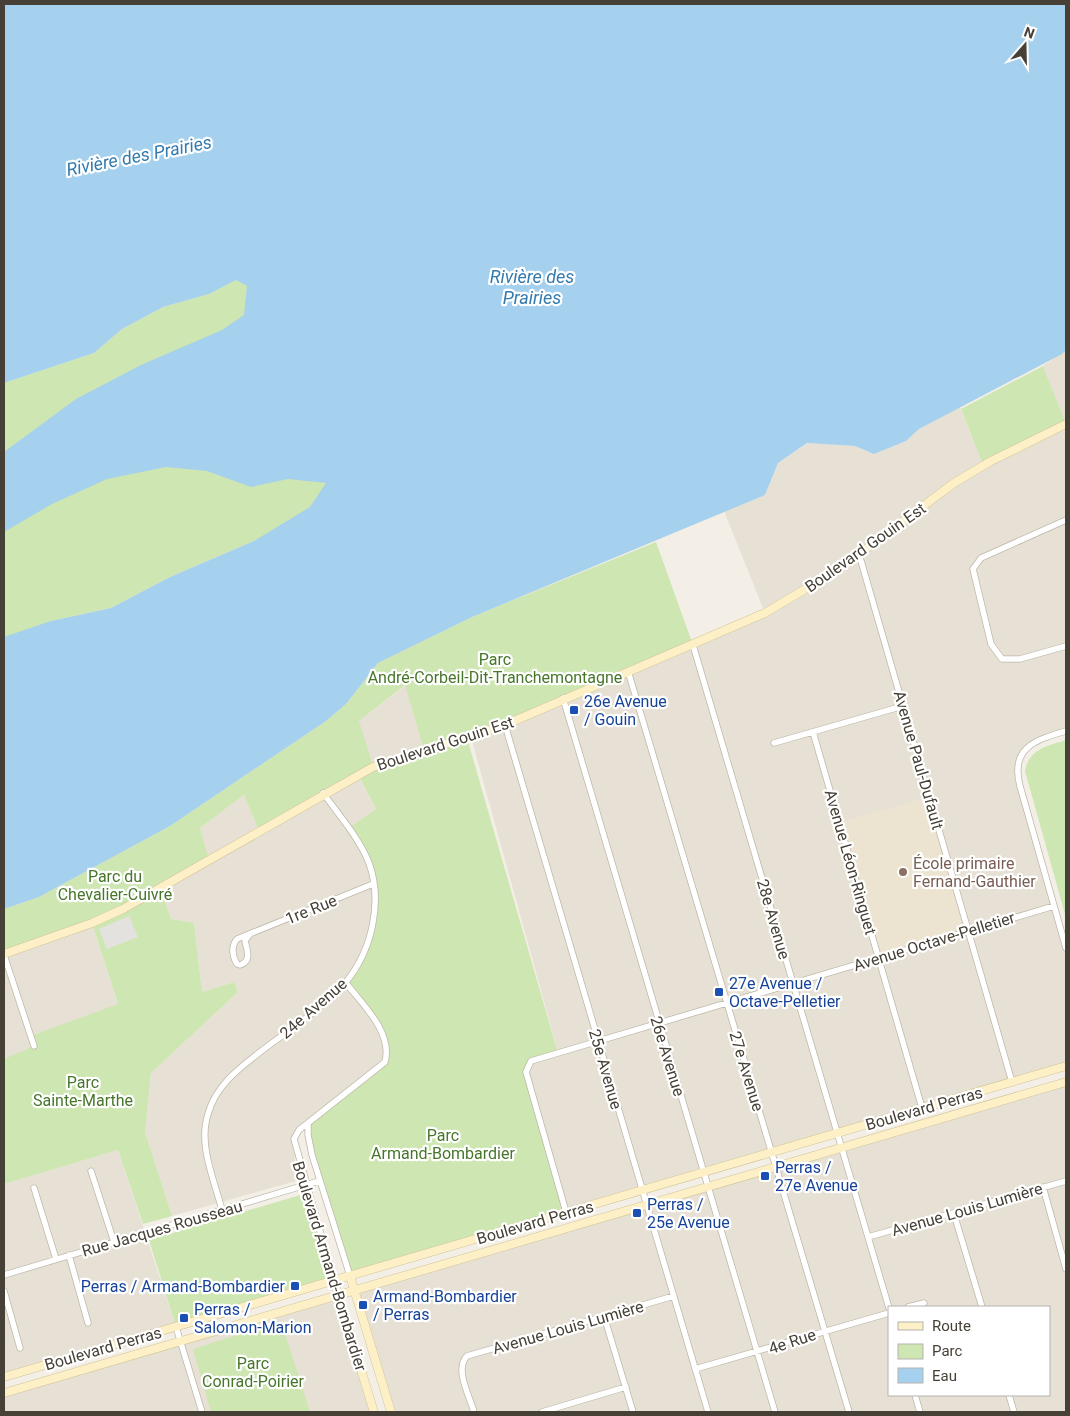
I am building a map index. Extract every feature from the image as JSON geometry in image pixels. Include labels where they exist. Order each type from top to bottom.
[{"type":"main road","name":"Boulevard Gouin Est","points":[[4,955],[92,923],[123,909],[323,793],[373,767],[505,725],[563,698],[693,645],[790,599],[859,554],[954,483],[991,461],[1066,424]]},
{"type":"main road","name":"Boulevard Perras","points":[[4,1377],[1066,1066]]},
{"type":"main road","name":"Boulevard Perras","points":[[4,1393],[1066,1082]]},
{"type":"main road","name":"Boulevard Armand-Bombardier","points":[[350,1276],[391,1412]]},
{"type":"main road","name":"Boulevard Armand-Bombardier","points":[[334,1281],[374,1412]]},
{"type":"street","points":[[1066,520],[980,558],[974,564],[973,574],[991,644],[1002,659],[1020,659],[1066,646]]},
{"type":"street","name":"Avenue Paul-Dufault","points":[[859,554],[1012,1082]]},
{"type":"street","name":"28e Avenue","points":[[693,645],[888,1306]]},
{"type":"street","name":"27e Avenue","points":[[628,672],[849,1412]]},
{"type":"street","name":"26e Avenue","points":[[563,698],[658,1024],[775,1412]]},
{"type":"street","points":[[774,743],[903,706]]},
{"type":"street","name":"25e Avenue","points":[[505,725],[708,1412]]},
{"type":"street","points":[[1066,731],[1036,741],[1023,752],[1017,768],[1018,778],[1066,948]]},
{"type":"street","name":"Avenue Léon-Ringuet","points":[[813,732],[922,1108]]},
{"type":"street","name":"24e Avenue","points":[[222,1210],[205,1143],[207,1114],[216,1095],[234,1073],[346,983],[367,946],[374,917],[373,884],[369,863],[349,828],[323,793]]},
{"type":"street","name":"1re Rue","points":[[250,934],[245,941],[247,961],[243,965],[237,964],[234,959],[234,945],[237,939],[373,884]]},
{"type":"street","name":"Avenue Octave-Pelletier","points":[[566,1212],[526,1072],[528,1064],[535,1059],[1054,906]]},
{"type":"street","points":[[4,955],[34,1046]]},
{"type":"street","name":"Boulevard Armand-Bombardier","points":[[334,1281],[294,1139],[299,1130],[380,1068],[386,1058],[384,1039],[378,1025],[346,983]]},
{"type":"street","name":"Boulevard Armand-Bombardier","points":[[308,1124],[309,1144],[319,1181],[350,1276]]},
{"type":"street","points":[[91,1171],[114,1242]]},
{"type":"street","name":"Rue Jacques Rousseau","points":[[4,1275],[319,1181]]},
{"type":"street","name":"Avenue Louis Lumière","points":[[868,1237],[1066,1181]]},
{"type":"street","points":[[1043,1187],[1066,1269]]},
{"type":"street","points":[[34,1188],[56,1259]]},
{"type":"street","points":[[954,1214],[982,1306]]},
{"type":"street","points":[[69,1255],[88,1323]]},
{"type":"street","points":[[4,1291],[20,1348]]},
{"type":"street","name":"Avenue Louis Lumière","points":[[474,1412],[461,1370],[463,1360],[473,1354],[674,1296]]},
{"type":"street","points":[[912,1306],[924,1303]]},
{"type":"street","name":"4e Rue","points":[[695,1369],[888,1313]]},
{"type":"street","points":[[604,1316],[634,1412]]},
{"type":"street","points":[[176,1327],[202,1412]]},
{"type":"street","points":[[542,1412],[626,1387]]},
{"type":"street","points":[[915,1396],[920,1412]]},
{"type":"street","points":[[1008,1396],[1014,1412]]},
{"type":"shaded area","points":[[1066,350],[1066,424],[1043,366]]},
{"type":"shaded area","points":[[960,407],[983,465],[1066,424],[1066,731],[1029,745],[1017,768],[1066,948],[1066,1065],[566,1212],[526,1072],[528,1064],[558,1052],[471,737],[765,613],[724,511],[765,495],[778,463],[808,443],[855,446],[874,454],[906,441],[919,429]]},
{"type":"shaded area","points":[[406,685],[424,750],[359,778],[376,809],[369,863],[373,884],[385,1062],[315,1118],[294,1139],[296,1181],[172,1216],[145,1132],[151,1073],[238,992],[234,982],[202,992],[194,923],[171,919],[160,888],[200,828],[244,795],[259,831],[359,721]]},
{"type":"shaded area","name":"École primaire Fernand-Gauthier","points":[[929,797],[969,930],[880,958],[840,822]]},
{"type":"shaded area","points":[[129,916],[138,937],[107,949],[99,929]]},
{"type":"shaded area","points":[[92,923],[118,1005],[33,1035],[34,1046],[30,1050],[4,1059],[4,956]]},
{"type":"shaded area","points":[[1066,1082],[1066,1412],[391,1412],[354,1290]]},
{"type":"shaded area","points":[[118,1150],[176,1327],[4,1377],[4,1184]]},
{"type":"shaded area","points":[[336,1300],[371,1412],[4,1412],[4,1394],[181,1342]]},
{"type":"green space","points":[[236,280],[510,412],[254,541],[170,577],[111,608],[51,621],[4,652],[4,383],[94,353],[122,329],[163,307],[209,294]]},
{"type":"green space","points":[[1043,366],[1066,424],[983,465],[961,409]]},
{"type":"green space","points":[[656,542],[693,645],[467,738],[558,1053],[535,1059],[527,1068],[566,1212],[350,1276],[319,1181],[308,1124],[385,1062],[382,1032],[346,983],[361,956],[372,925],[374,909],[373,877],[368,862],[349,828],[376,809],[359,777],[259,831],[244,795],[200,828],[209,861],[160,888],[171,919],[194,923],[202,992],[234,982],[238,992],[151,1073],[145,1132],[172,1216],[143,1224],[118,1150],[4,1184],[4,1059],[34,1046],[33,1035],[118,1004],[92,923],[4,952],[4,909],[39,897],[170,826],[326,721],[346,704],[378,663],[472,617]],"holes":[[[405,685],[424,750],[373,766],[359,721]]]},
{"type":"green space","points":[[1066,740],[1066,918],[1025,771],[1030,758],[1035,753]]},
{"type":"green space","points":[[300,1195],[331,1267],[334,1281],[176,1327],[149,1240]]},
{"type":"green space","name":"Parc Conrad-Poirier","points":[[281,1321],[310,1412],[211,1412],[193,1349]]},
{"type":"water","name":"Rivière des Prairies","points":[[4,4],[1066,4],[1066,350],[1062,354],[919,429],[906,441],[874,454],[855,446],[807,443],[778,463],[765,495],[472,617],[378,663],[346,704],[326,721],[170,826],[39,897],[4,909],[4,637],[51,621],[111,608],[170,577],[254,541],[310,507],[326,483],[288,479],[251,487],[207,471],[166,467],[107,479],[52,504],[4,532],[4,452],[76,399],[141,365],[222,330],[244,315],[247,286],[236,280],[209,294],[163,307],[122,329],[94,353],[4,383]]},
{"type":"place","name":"26e Avenue / Gouin","points":[[574,710]]},
{"type":"place","name":"École primaire Fernand-Gauthier","points":[[903,872]]},
{"type":"place","name":"27e Avenue / Octave-Pelletier","points":[[719,992]]},
{"type":"place","name":"Perras / 27e Avenue","points":[[765,1176]]},
{"type":"place","name":"Perras / 25e Avenue","points":[[637,1213]]},
{"type":"place","name":"Perras / Armand-Bombardier","points":[[295,1286]]},
{"type":"place","name":"Armand-Bombardier / Perras","points":[[363,1305]]},
{"type":"place","name":"Perras / Salomon-Marion","points":[[184,1318]]},
{"type":"park label","name":"Parc André-Corbeil-Dit-Tranchemontagne","points":[[495,668]]},
{"type":"park label","name":"Parc du Chevalier-Cuivré","points":[[115,885]]},
{"type":"park label","name":"Parc Sainte-Marthe","points":[[83,1091]]},
{"type":"park label","name":"Parc Armand-Bombardier","points":[[443,1144]]}]
